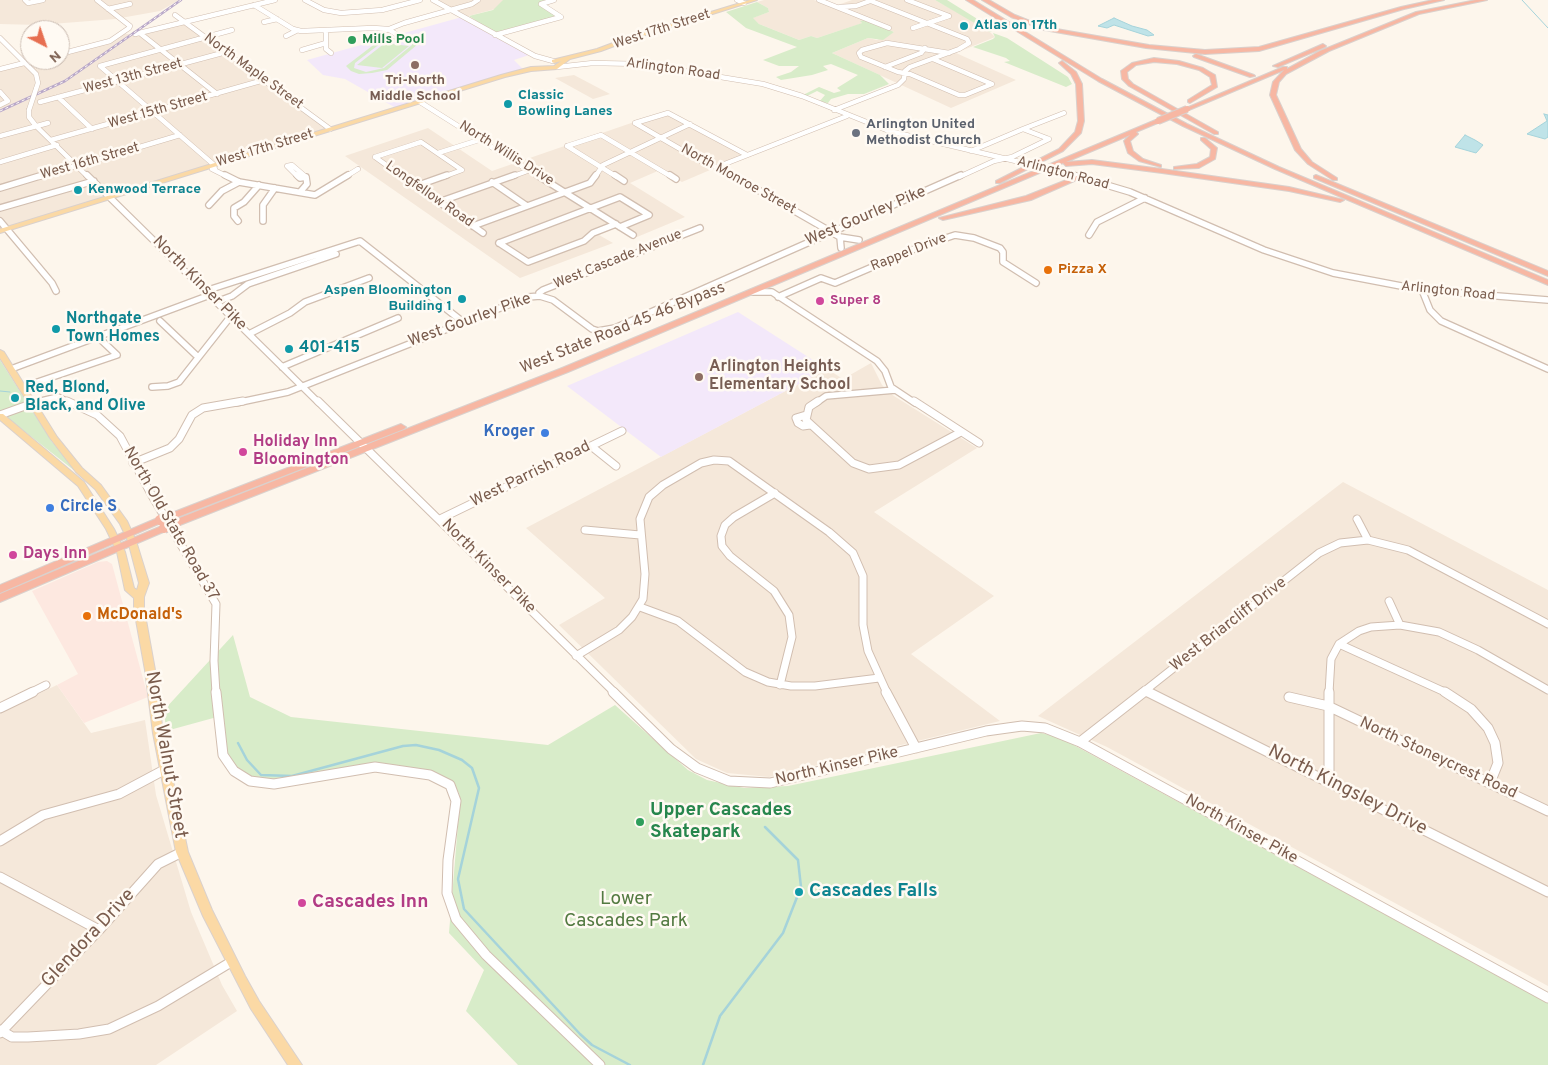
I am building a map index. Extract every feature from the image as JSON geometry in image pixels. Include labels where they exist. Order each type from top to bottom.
[{"type":"highway","points":[[969,0],[1126,94],[1206,140],[1214,148],[1215,156],[1203,164],[1185,168],[1162,166],[1138,158],[1128,149],[1127,141],[1154,121],[1184,106],[1413,14],[1484,0]]},
{"type":"highway","points":[[980,0],[1117,82],[1216,132],[1548,274]]},
{"type":"highway","points":[[985,0],[1006,13],[1038,26],[1203,57],[1252,79],[1397,15],[1458,0]]},
{"type":"highway","points":[[1146,46],[1205,52],[1259,49],[1404,8],[1441,0]]},
{"type":"highway","points":[[994,16],[1070,70],[1079,84],[1081,125],[1070,144],[1056,154],[998,182]]},
{"type":"highway","points":[[1327,50],[1284,73],[1274,88],[1274,99],[1294,144],[1301,154],[1336,179],[1486,248]]},
{"type":"highway","points":[[1184,106],[1214,86],[1215,80],[1210,74],[1190,64],[1165,60],[1139,62],[1124,71],[1124,79],[1131,85],[1216,132]]},
{"type":"highway","points":[[1126,94],[1258,160],[1548,283]]},
{"type":"highway","points":[[998,182],[1094,142],[1154,121]]},
{"type":"highway","name":"West State Road 45 46 Bypass","points":[[117,543],[635,341],[753,292],[772,288],[811,267],[1029,176],[1154,121]]},
{"type":"highway","points":[[1094,142],[1090,150],[1118,163],[1323,196],[1356,205],[1466,248]]},
{"type":"highway","points":[[1029,176],[1063,164],[1083,162],[1162,171]]},
{"type":"highway","points":[[897,231],[911,229],[967,211],[1028,198],[1079,176]]},
{"type":"highway","name":"West State Road 45 46 Bypass","points":[[362,447],[998,182]]},
{"type":"highway","points":[[811,267],[815,259]]},
{"type":"highway","points":[[635,341],[642,331]]},
{"type":"highway","points":[[0,589],[117,543]]},
{"type":"highway","points":[[0,598],[117,543]]},
{"type":"main road","name":"West 17th Street","points":[[3,230],[755,0]]},
{"type":"main road","name":"West 17th Street","points":[[559,65],[568,58]]},
{"type":"main road","points":[[554,61],[559,65]]},
{"type":"main road","points":[[542,65],[559,65]]},
{"type":"main road","name":"North Walnut Street","points":[[0,352],[54,438],[79,470],[98,487],[130,537],[144,583],[139,609],[164,770],[182,852],[207,912],[231,962],[255,1005],[296,1065]]},
{"type":"main road","points":[[0,416],[81,484],[98,508],[117,543],[130,590],[140,597]]},
{"type":"street","points":[[26,2],[43,0]]},
{"type":"street","points":[[70,51],[110,41],[122,34],[130,26],[97,0]]},
{"type":"street","points":[[217,94],[138,34],[271,0]]},
{"type":"street","points":[[305,0],[324,10],[338,13],[380,10],[420,0]]},
{"type":"street","points":[[433,0],[536,57],[554,61]]},
{"type":"street","points":[[374,35],[478,0]]},
{"type":"street","points":[[495,35],[561,17],[542,4],[554,0]]},
{"type":"street","points":[[737,0],[744,3]]},
{"type":"street","points":[[819,0],[889,28]]},
{"type":"street","points":[[834,110],[898,85],[904,80],[904,74],[910,67],[968,45],[967,38],[872,0],[856,6],[840,7]]},
{"type":"street","points":[[907,0],[949,16],[913,28]]},
{"type":"street","points":[[914,2],[921,0]]},
{"type":"street","points":[[108,9],[130,4]]},
{"type":"street","points":[[254,5],[298,30],[326,31],[369,28],[388,30],[396,34]]},
{"type":"street","name":"North Maple Street","points":[[175,15],[330,129]]},
{"type":"street","points":[[264,22],[276,19]]},
{"type":"street","points":[[232,30],[100,64],[100,66],[180,135],[212,167],[239,182],[315,195],[333,182],[358,169]]},
{"type":"street","points":[[286,36],[298,30]]},
{"type":"street","points":[[326,31],[326,49],[331,52]]},
{"type":"street","points":[[122,34],[130,34]]},
{"type":"street","points":[[0,38],[20,59]]},
{"type":"street","points":[[302,50],[326,42]]},
{"type":"street","points":[[933,59],[992,84],[962,95],[861,57],[859,52],[882,44],[925,48],[949,53]]},
{"type":"street","points":[[0,47],[7,45]]},
{"type":"street","points":[[885,67],[921,53],[925,48]]},
{"type":"street","name":"West 13th Street","points":[[40,102],[226,52]]},
{"type":"street","points":[[536,57],[542,65]]},
{"type":"street","points":[[0,69],[20,64]]},
{"type":"street","name":"Arlington Road","points":[[559,65],[641,64],[741,80],[788,92],[889,131],[1079,176],[1145,198],[1264,250],[1305,264],[1367,281],[1422,290],[1548,300]]},
{"type":"street","points":[[31,70],[38,78],[29,110],[29,117],[36,126]]},
{"type":"street","name":"West 15th Street","points":[[51,140],[264,80]]},
{"type":"street","points":[[0,92],[7,99],[6,102],[0,105]]},
{"type":"street","points":[[58,97],[92,129]]},
{"type":"street","name":"North Willis Drive","points":[[420,102],[633,235]]},
{"type":"street","name":"North Monroe Street","points":[[690,124],[668,113],[635,123],[840,237],[859,240]]},
{"type":"street","points":[[970,151],[1064,113]]},
{"type":"street","points":[[717,167],[847,116]]},
{"type":"street","points":[[0,136],[48,123]]},
{"type":"street","points":[[473,226],[590,183],[600,167],[690,124],[747,154]]},
{"type":"street","name":"North Kinser Pike","points":[[36,126],[303,386],[362,447],[440,519],[576,656],[681,758],[717,778],[745,783],[770,783],[809,776],[986,731],[1022,726],[1054,730],[1080,742],[1548,998]]},
{"type":"street","name":"West Gourley Pike","points":[[134,463],[170,448],[179,439],[192,415],[203,408],[270,398],[521,299],[540,296],[553,300],[592,329],[607,330],[1049,139],[1023,128]]},
{"type":"street","name":"West 16th Street","points":[[0,188],[180,135]]},
{"type":"street","points":[[624,181],[566,146],[601,135],[676,179]]},
{"type":"street","points":[[438,153],[482,139]]},
{"type":"street","name":"Longfellow Road","points":[[438,153],[421,142],[375,157],[483,233]]},
{"type":"street","points":[[0,162],[57,145]]},
{"type":"street","points":[[416,186],[462,170],[438,153]]},
{"type":"street","points":[[439,202],[530,170]]},
{"type":"street","points":[[300,192],[307,184],[306,177]]},
{"type":"street","points":[[0,208],[94,181]]},
{"type":"street","points":[[209,205],[222,191],[239,182]]},
{"type":"street","points":[[492,182],[527,206]]},
{"type":"street","points":[[238,221],[234,216],[234,208],[244,202],[259,185]]},
{"type":"street","points":[[263,222],[263,205],[275,188]]},
{"type":"street","points":[[620,197],[649,215],[593,233],[584,241],[528,262],[499,243],[590,208],[620,197]]},
{"type":"street","points":[[1089,235],[1090,229],[1097,222],[1145,198]]},
{"type":"street","points":[[0,221],[3,230],[52,283],[56,292]]},
{"type":"street","name":"West Cascade Avenue","points":[[540,296],[539,293],[543,290],[700,228]]},
{"type":"street","name":"Rappel Drive","points":[[778,297],[824,278],[835,283],[919,247],[959,234],[1000,248],[1003,252],[1003,262],[1036,284]]},
{"type":"street","points":[[840,237],[841,248]]},
{"type":"street","points":[[11,368],[98,337],[207,293],[360,241],[464,322]]},
{"type":"street","points":[[216,302],[232,296],[248,284],[336,254]]},
{"type":"street","points":[[249,334],[310,300],[369,278]]},
{"type":"street","points":[[772,288],[778,297],[877,361],[882,366],[890,384],[895,390],[979,443]]},
{"type":"street","points":[[1422,290],[1430,310],[1441,320],[1548,369]]},
{"type":"street","points":[[152,387],[168,386],[179,382],[231,316]]},
{"type":"street","points":[[282,367],[398,318]]},
{"type":"street","points":[[160,321],[198,357]]},
{"type":"street","points":[[23,387],[117,354],[98,337]]},
{"type":"street","points":[[806,415],[813,402],[826,396],[895,390]]},
{"type":"street","name":"North Old State Road 37","points":[[0,416],[33,403],[58,397],[92,412],[115,430],[216,604],[214,661],[221,749],[230,766],[244,778],[266,784],[298,782],[358,768],[375,766],[430,775],[446,781],[454,790],[456,801],[448,860],[447,893],[456,919],[486,955],[600,1065]]},
{"type":"street","points":[[806,415],[810,425],[853,463],[870,469],[899,465],[961,432]]},
{"type":"street","points":[[806,415],[796,418],[798,423],[803,426],[810,425]]},
{"type":"street","name":"West Parrish Road","points":[[440,519],[622,430]]},
{"type":"street","points":[[591,446],[616,466]]},
{"type":"street","points":[[576,656],[619,630],[640,607],[646,584],[640,535],[642,509],[649,497],[657,489],[702,463],[721,459],[736,464],[841,541],[857,560],[864,585],[865,638],[879,678],[916,748]]},
{"type":"street","points":[[775,492],[729,521],[722,531],[721,541],[730,556],[774,591],[786,608],[791,622],[792,637],[780,685]]},
{"type":"street","points":[[1357,519],[1368,540]]},
{"type":"street","points":[[586,530],[640,535]]},
{"type":"street","name":"West Briarcliff Drive","points":[[1080,742],[1323,550],[1340,543],[1368,540],[1414,552],[1548,624]]},
{"type":"street","points":[[1390,601],[1400,625]]},
{"type":"street","points":[[640,607],[678,621],[745,672],[758,679],[780,685],[815,686],[879,678]]},
{"type":"street","points":[[1329,782],[1328,706],[1330,659],[1339,644],[1359,631],[1370,627],[1400,625],[1417,627],[1456,639],[1548,690]]},
{"type":"street","points":[[1339,644],[1444,691],[1471,709],[1488,728],[1495,744],[1498,763],[1490,783]]},
{"type":"street","points":[[0,708],[46,685]]},
{"type":"street","name":"North Kingsley Drive","points":[[1145,690],[1548,892]]},
{"type":"street","name":"North Stoneycrest Road","points":[[1289,697],[1328,706],[1548,811]]},
{"type":"street","points":[[0,841],[43,815],[112,796],[164,770]]},
{"type":"street","name":"Glendora Drive","points":[[1,1032],[99,930],[158,864],[182,852]]},
{"type":"street","points":[[0,877],[99,930]]},
{"type":"street","points":[[1,1032],[12,1037],[79,1034],[109,1029],[158,1006],[231,962]]},
{"type":"shaded area","points":[[0,0],[179,0],[160,11],[115,19],[70,23],[70,20],[20,20],[20,25],[0,24]]},
{"type":"shaded area","points":[[433,0],[529,0],[465,17]]},
{"type":"shaded area","points":[[764,0],[814,0],[832,7],[852,0],[935,0],[986,28],[995,37],[956,53],[1016,80],[951,108],[832,53],[868,38],[877,40],[894,32],[865,20],[861,22],[863,23],[817,38],[811,36],[799,40],[759,24],[752,18],[769,12],[768,8],[757,2]]},
{"type":"shaded area","name":"Tri-North Middle School","points":[[462,17],[529,55],[514,60],[524,70],[396,108],[345,79],[323,75],[307,60]]},
{"type":"shaded area","points":[[186,23],[331,129],[0,231],[0,69],[20,64],[20,70],[70,70],[70,52],[112,41],[123,34],[140,34]]},
{"type":"shaded area","points":[[574,75],[610,94],[593,99],[555,78]]},
{"type":"shaded area","points":[[666,111],[745,155],[682,182],[660,170],[630,183],[685,217],[637,237],[618,227],[599,235],[613,243],[520,278],[345,156],[428,128],[492,171]]},
{"type":"shaded area","name":"Arlington Heights Elementary School","points":[[738,312],[827,369],[661,457],[567,386]]},
{"type":"shaded area","points":[[871,363],[882,385],[894,396],[977,448],[874,512],[994,596],[911,654],[1000,721],[769,777],[727,773],[696,759],[559,625],[605,598],[526,528],[827,369],[843,379]]},
{"type":"shaded area","points":[[1343,482],[1548,590],[1548,986],[1107,747],[1038,716]]},
{"type":"shaded area","points":[[107,561],[112,564],[148,697],[84,723],[57,685],[78,674],[32,591],[98,562]]},
{"type":"shaded area","points":[[57,685],[91,733],[145,720],[156,795],[191,912],[222,985],[237,1011],[156,1065],[0,1065],[0,712]]},
{"type":"green space","points":[[503,0],[552,0],[543,3],[560,15],[496,34],[469,16],[493,10]]},
{"type":"green space","points":[[935,0],[947,0],[995,30],[990,32]]},
{"type":"green space","points":[[757,2],[768,8],[769,12],[753,18],[759,24],[799,40],[811,36],[817,38],[862,23],[860,21],[865,20],[894,32],[883,40],[868,38],[832,53],[880,75],[889,84],[864,94],[848,94],[831,99],[828,103],[819,102],[825,95],[817,91],[807,96],[803,95],[819,87],[834,93],[841,91],[837,88],[858,75],[831,64],[823,66],[828,70],[812,75],[781,80],[776,77],[791,72],[799,66],[779,66],[763,60],[797,47],[746,28],[726,12]]},
{"type":"green space","points":[[993,33],[1007,38],[1068,77],[1072,84],[1066,87],[1004,62],[1010,61],[1006,58],[973,47],[993,39],[995,37]]},
{"type":"green space","points":[[401,37],[413,39],[418,44],[387,70],[359,74],[351,71],[346,66],[380,40]],"holes":[[[402,39],[410,41],[412,45],[384,68],[366,72],[354,68],[355,63],[381,43]]]},
{"type":"green space","points":[[385,43],[409,46],[382,68],[357,65]]},
{"type":"green space","points":[[0,360],[52,442],[85,479],[0,412]]},
{"type":"green space","name":"Lower Cascades Park","points":[[233,635],[250,697],[291,717],[548,745],[615,705],[688,770],[707,780],[744,788],[788,786],[1041,733],[1059,737],[1548,1003],[1548,1065],[518,1065],[466,1011],[484,970],[449,933],[460,800],[459,793],[452,782],[435,773],[365,764],[278,781],[247,776],[228,760],[217,717],[166,731],[164,710]]},
{"type":"water","points":[[1114,18],[1147,30],[1154,35],[1148,36],[1114,25],[1107,28],[1098,26]]},
{"type":"water","points":[[1544,114],[1548,115],[1548,137],[1545,139],[1527,134],[1547,121]]},
{"type":"water","points":[[1465,135],[1483,145],[1476,153],[1455,147]]},
{"type":"waterway","points":[[1522,0],[1548,28]]},
{"type":"waterway","points":[[0,391],[10,392]]},
{"type":"waterway","points":[[238,743],[247,760],[261,775],[292,776],[403,746],[416,745],[439,750],[462,760],[472,768],[479,788],[458,879],[464,909],[580,1034],[592,1045],[630,1065]]},
{"type":"waterway","points":[[703,1065],[720,1016],[783,933],[801,887],[798,860],[765,827]]},
{"type":"railway","points":[[0,111],[65,81],[181,0]]},
{"type":"place","name":"Atlas on 17th","points":[[964,26]]},
{"type":"place","name":"Mills Pool","points":[[352,40]]},
{"type":"place","name":"Tri-North Middle School","points":[[415,65]]},
{"type":"place","name":"Classic Bowling Lanes","points":[[508,104]]},
{"type":"place","name":"Arlington United Methodist Church","points":[[856,133]]},
{"type":"place","name":"Kenwood Terrace","points":[[78,190]]},
{"type":"place","name":"Pizza X","points":[[1048,270]]},
{"type":"place","name":"Aspen Bloomington Building 1","points":[[462,299]]},
{"type":"place","name":"Super 8","points":[[820,301]]},
{"type":"place","name":"Northgate Town Homes","points":[[56,329]]},
{"type":"place","name":"401-415","points":[[289,349]]},
{"type":"place","name":"Arlington Heights Elementary School","points":[[699,377]]},
{"type":"place","name":"Red, Blond, Black, and Olive","points":[[15,398]]},
{"type":"place","name":"Kroger","points":[[545,433]]},
{"type":"place","name":"Holiday Inn Bloomington","points":[[243,452]]},
{"type":"place","name":"Circle S","points":[[50,508]]},
{"type":"place","name":"Days Inn","points":[[13,555]]},
{"type":"place","name":"McDonald's","points":[[87,616]]},
{"type":"place","name":"Upper Cascades Skatepark","points":[[640,822]]},
{"type":"place","name":"Cascades Falls","points":[[799,892]]},
{"type":"place","name":"Cascades Inn","points":[[302,903]]}]
